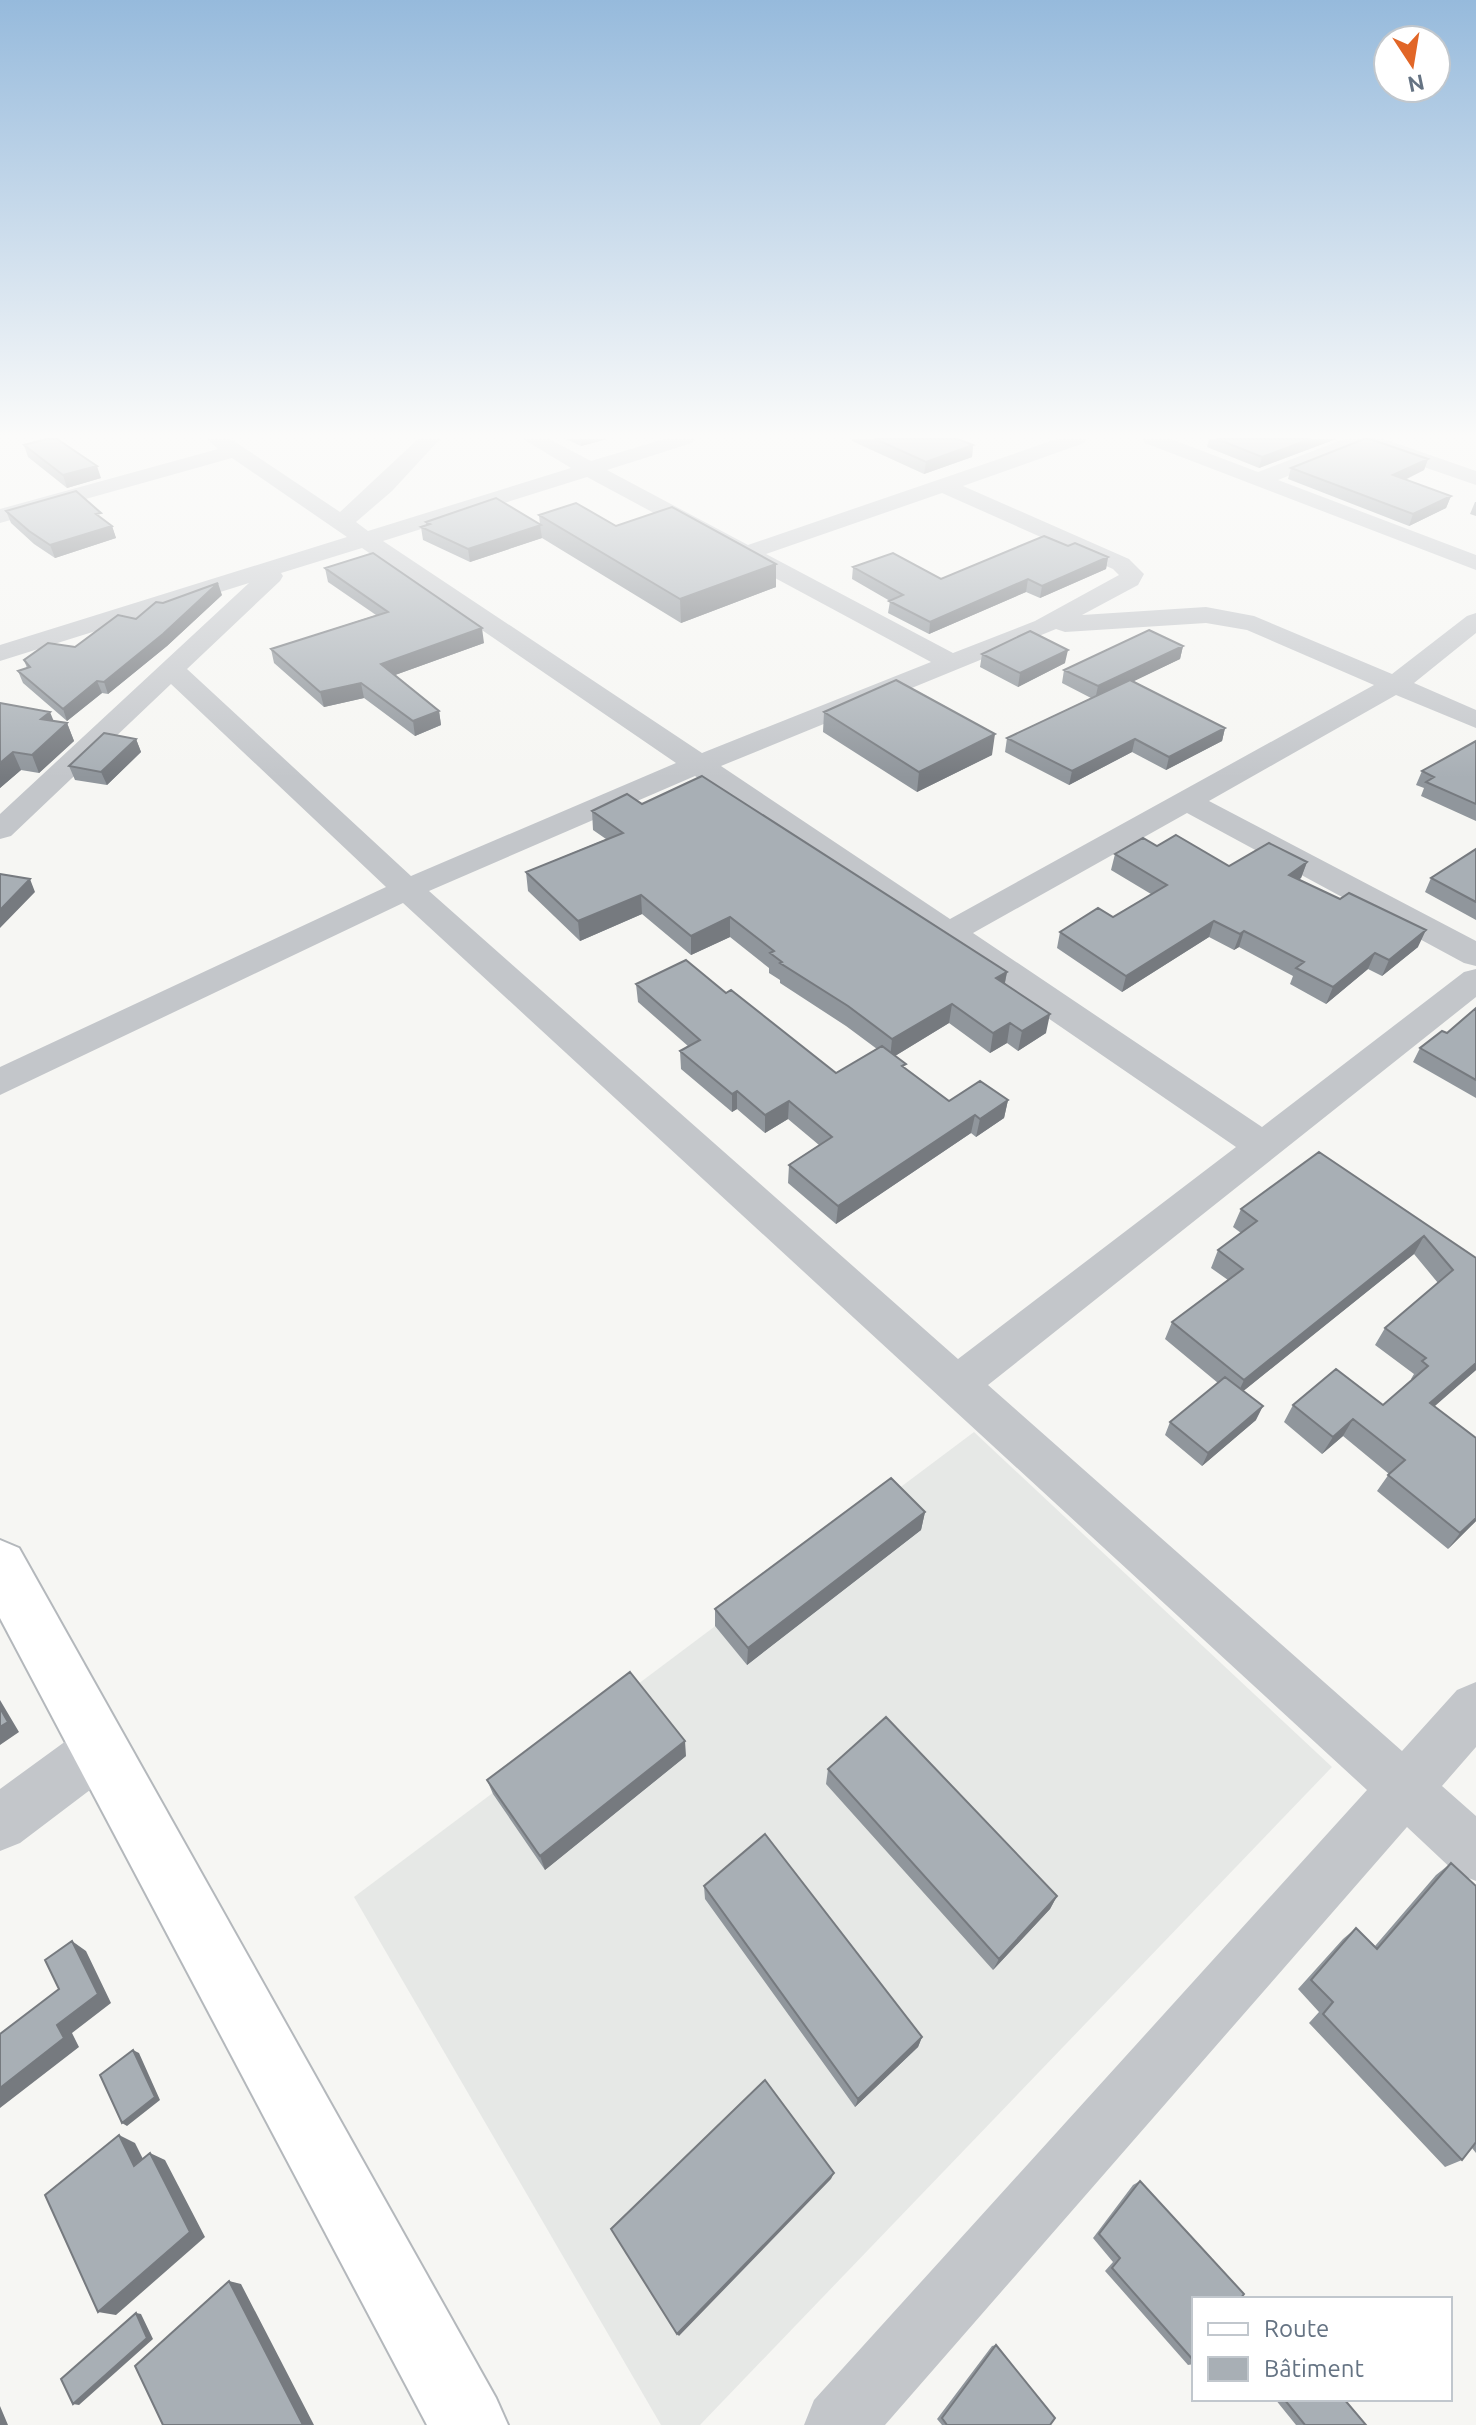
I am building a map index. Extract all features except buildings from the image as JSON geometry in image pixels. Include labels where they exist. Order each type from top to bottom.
[{"type":"main road","points":[[0,1565],[469,2425]]},
{"type":"street","points":[[0,653],[330,552]]},
{"type":"street","points":[[386,552],[1263,1146]]},
{"type":"street","points":[[0,1082],[407,889],[699,764],[1044,626],[1129,580],[1132,574],[1121,564],[1094,552]]},
{"type":"street","points":[[1448,552],[1476,563]]},
{"type":"street","points":[[747,553],[952,663]]},
{"type":"street","points":[[0,830],[280,568]]},
{"type":"street","points":[[1044,626],[1121,618],[1206,615],[1254,624],[1476,720]]},
{"type":"street","points":[[947,934],[1396,684],[1476,621]]},
{"type":"street","points":[[171,669],[407,889],[1476,1853]]},
{"type":"street","points":[[1187,801],[1476,955]]},
{"type":"street","points":[[957,1385],[1476,980]]},
{"type":"street","points":[[839,2425],[1476,1708]]},
{"type":"street","points":[[0,1823],[100,1749]]},
{"type":"shaded area","points":[[974,1432],[1332,1767],[700,2425],[661,2425],[354,1897]]}]
